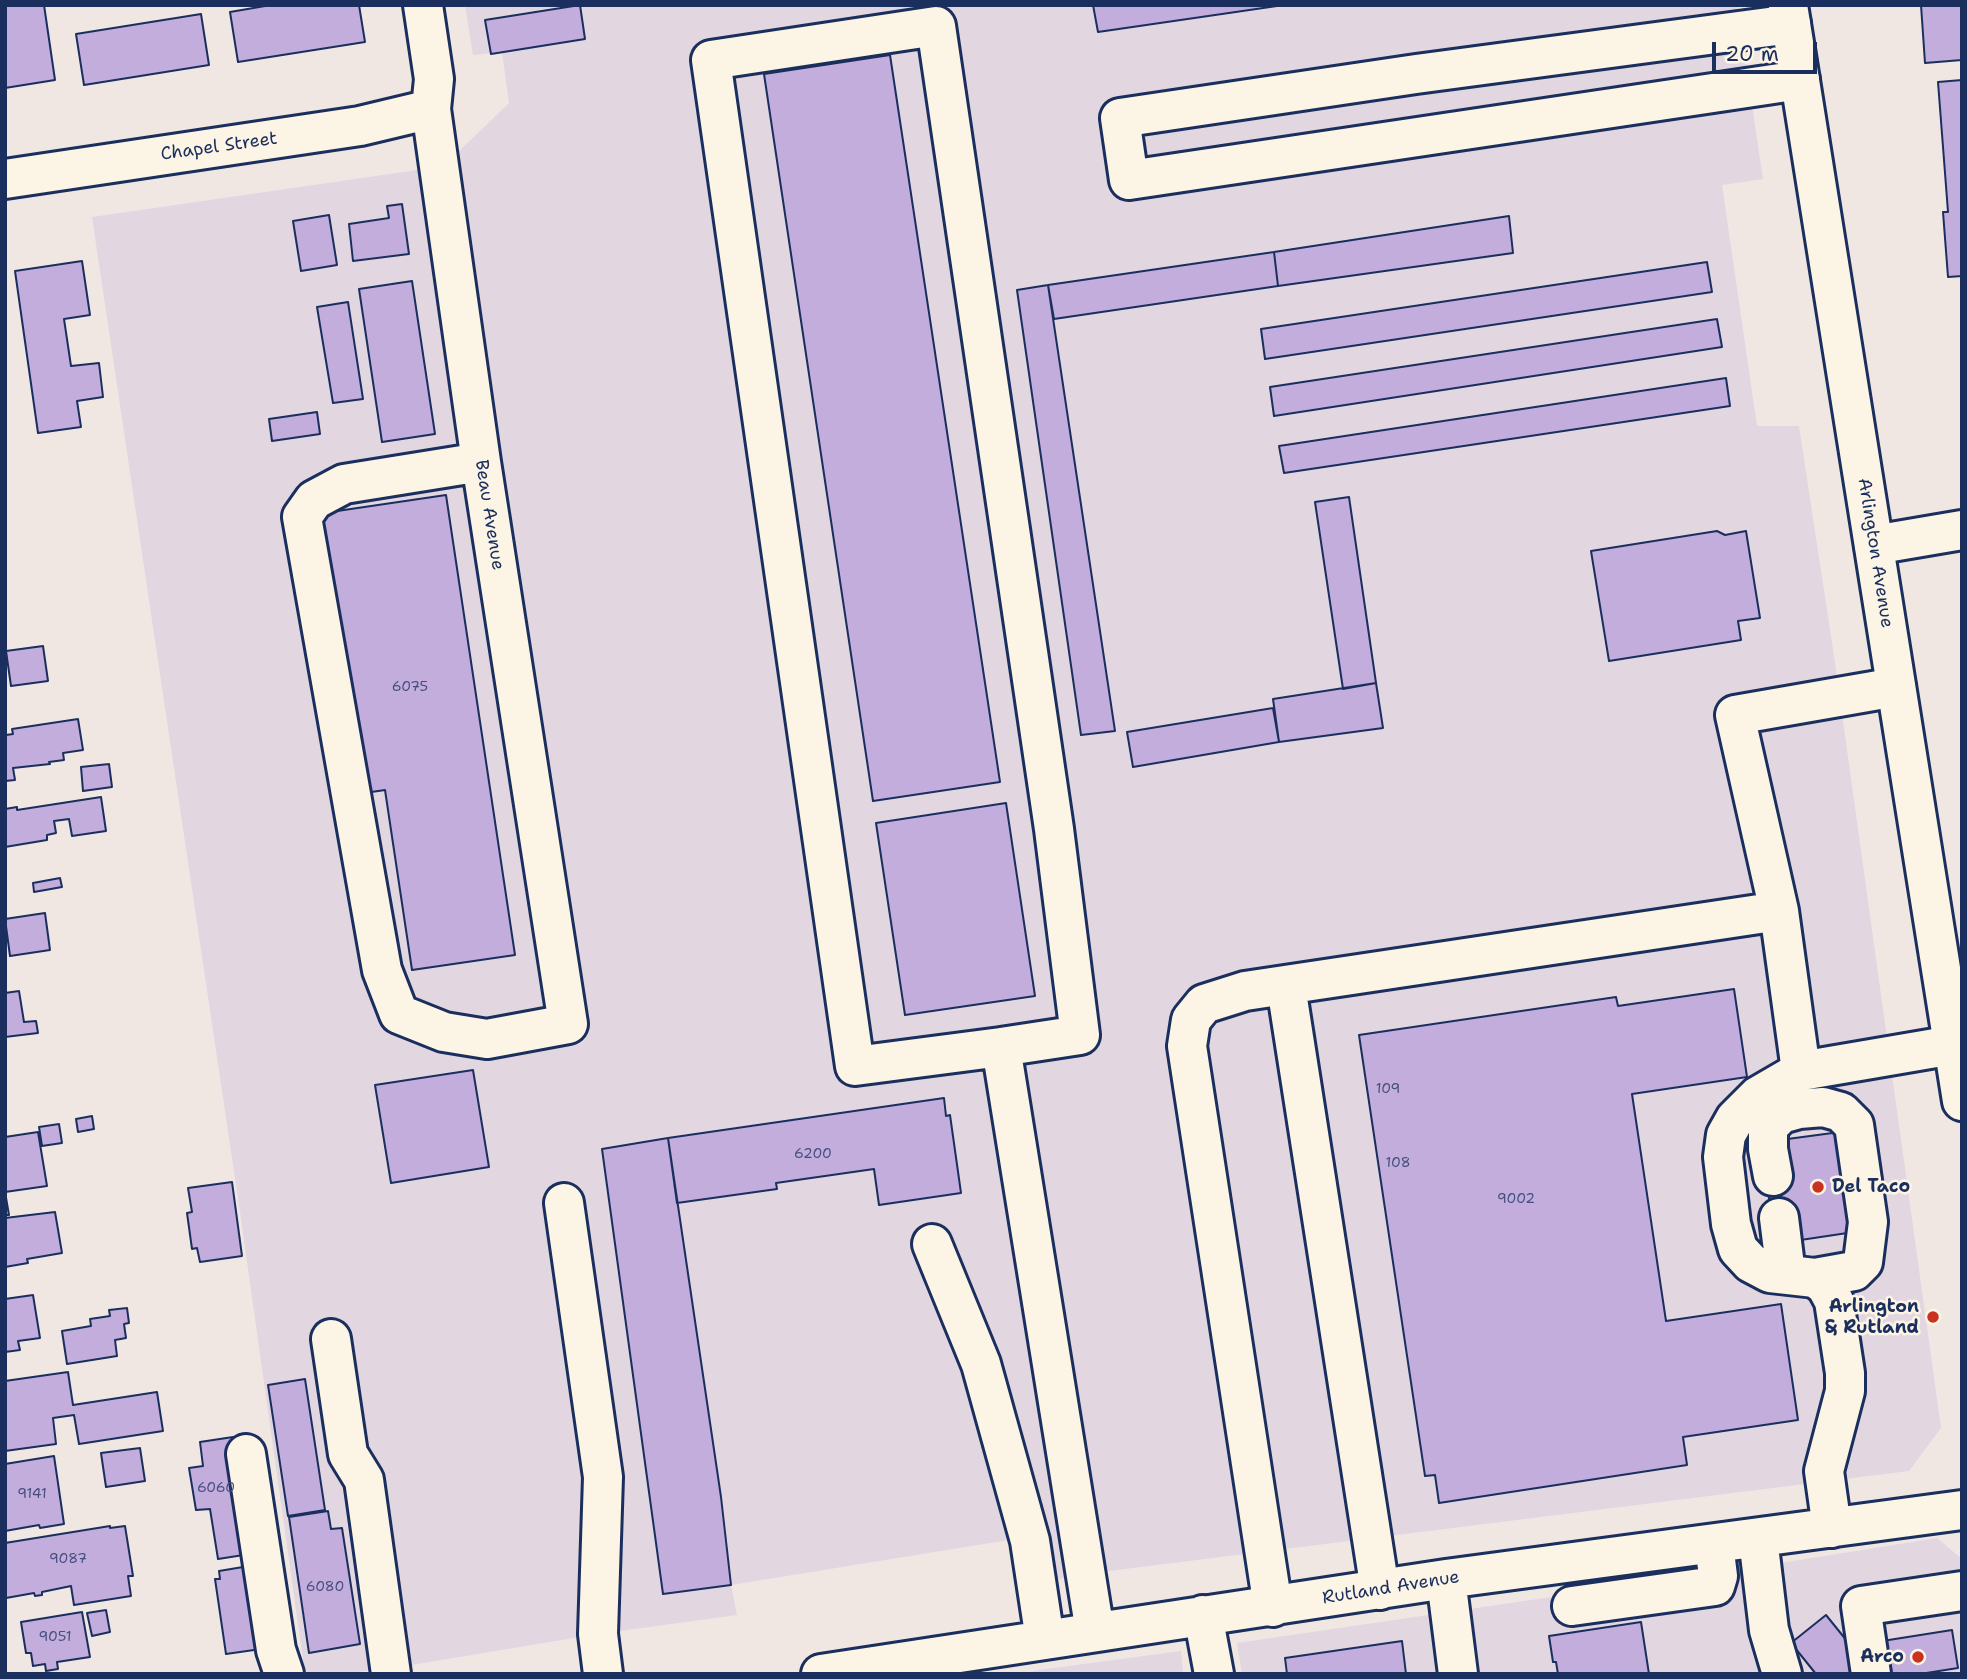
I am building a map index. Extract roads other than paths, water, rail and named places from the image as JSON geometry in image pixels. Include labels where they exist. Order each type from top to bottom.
[{"type":"street","name":"Beau Avenue","points":[[423,5],[434,79],[431,109],[481,462],[568,1024],[487,1039],[444,1031],[399,1014],[382,970],[302,517],[314,500],[344,484],[481,462]]},
{"type":"street","name":"Arlington Avenue","points":[[1790,15],[1962,1101]]},
{"type":"street","points":[[1790,15],[1120,118],[1129,180],[1800,80]]},
{"type":"street","points":[[936,26],[1054,829],[1080,1035],[1001,1047],[855,1066],[711,60],[936,26]]},
{"type":"street","name":"Chapel Street","points":[[5,179],[360,127],[431,109]]},
{"type":"street","points":[[1874,545],[1962,530]]},
{"type":"street","points":[[1801,1071],[1779,911],[1735,715],[1896,687]]},
{"type":"street","points":[[1273,1607],[1187,1046],[1191,1020],[1204,1004],[1245,991],[1779,911]]},
{"type":"street","points":[[1286,986],[1380,1590]]},
{"type":"street","points":[[1773,1176],[1768,1149],[1768,1127],[1781,1114],[1823,1107],[1841,1112],[1854,1125],[1868,1222],[1863,1262],[1854,1270],[1801,1276],[1770,1273],[1751,1263],[1738,1249],[1731,1224],[1723,1157],[1726,1135],[1734,1119],[1758,1096],[1801,1071],[1953,1045]]},
{"type":"street","points":[[1001,1047],[1095,1632]]},
{"type":"street","points":[[564,1203],[603,1477],[597,1634],[603,1674]]},
{"type":"street","points":[[1779,1218],[1801,1276],[1826,1286],[1834,1301],[1845,1373],[1845,1391],[1824,1471],[1832,1528]]},
{"type":"street","points":[[932,1244],[981,1364],[1030,1541],[1045,1640]]},
{"type":"street","points":[[331,1339],[348,1454],[364,1480],[391,1674]]},
{"type":"street","points":[[246,1454],[276,1650],[285,1674]]},
{"type":"street","name":"Rutland Avenue","points":[[821,1674],[1446,1579],[1962,1510]]},
{"type":"street","points":[[1758,1538],[1769,1630],[1782,1674]]},
{"type":"street","points":[[1572,1606],[1716,1586],[1718,1576],[1714,1544]]},
{"type":"street","points":[[1446,1579],[1458,1674]]},
{"type":"street","points":[[1871,1674],[1861,1606],[1962,1591]]},
{"type":"street","points":[[1203,1615],[1214,1674]]},
{"type":"place","name":"Del Taco","points":[[1818,1187]]},
{"type":"place","name":"Arlington & Rutland","points":[[1933,1317]]},
{"type":"place","name":"Arco","points":[[1918,1657]]}]
